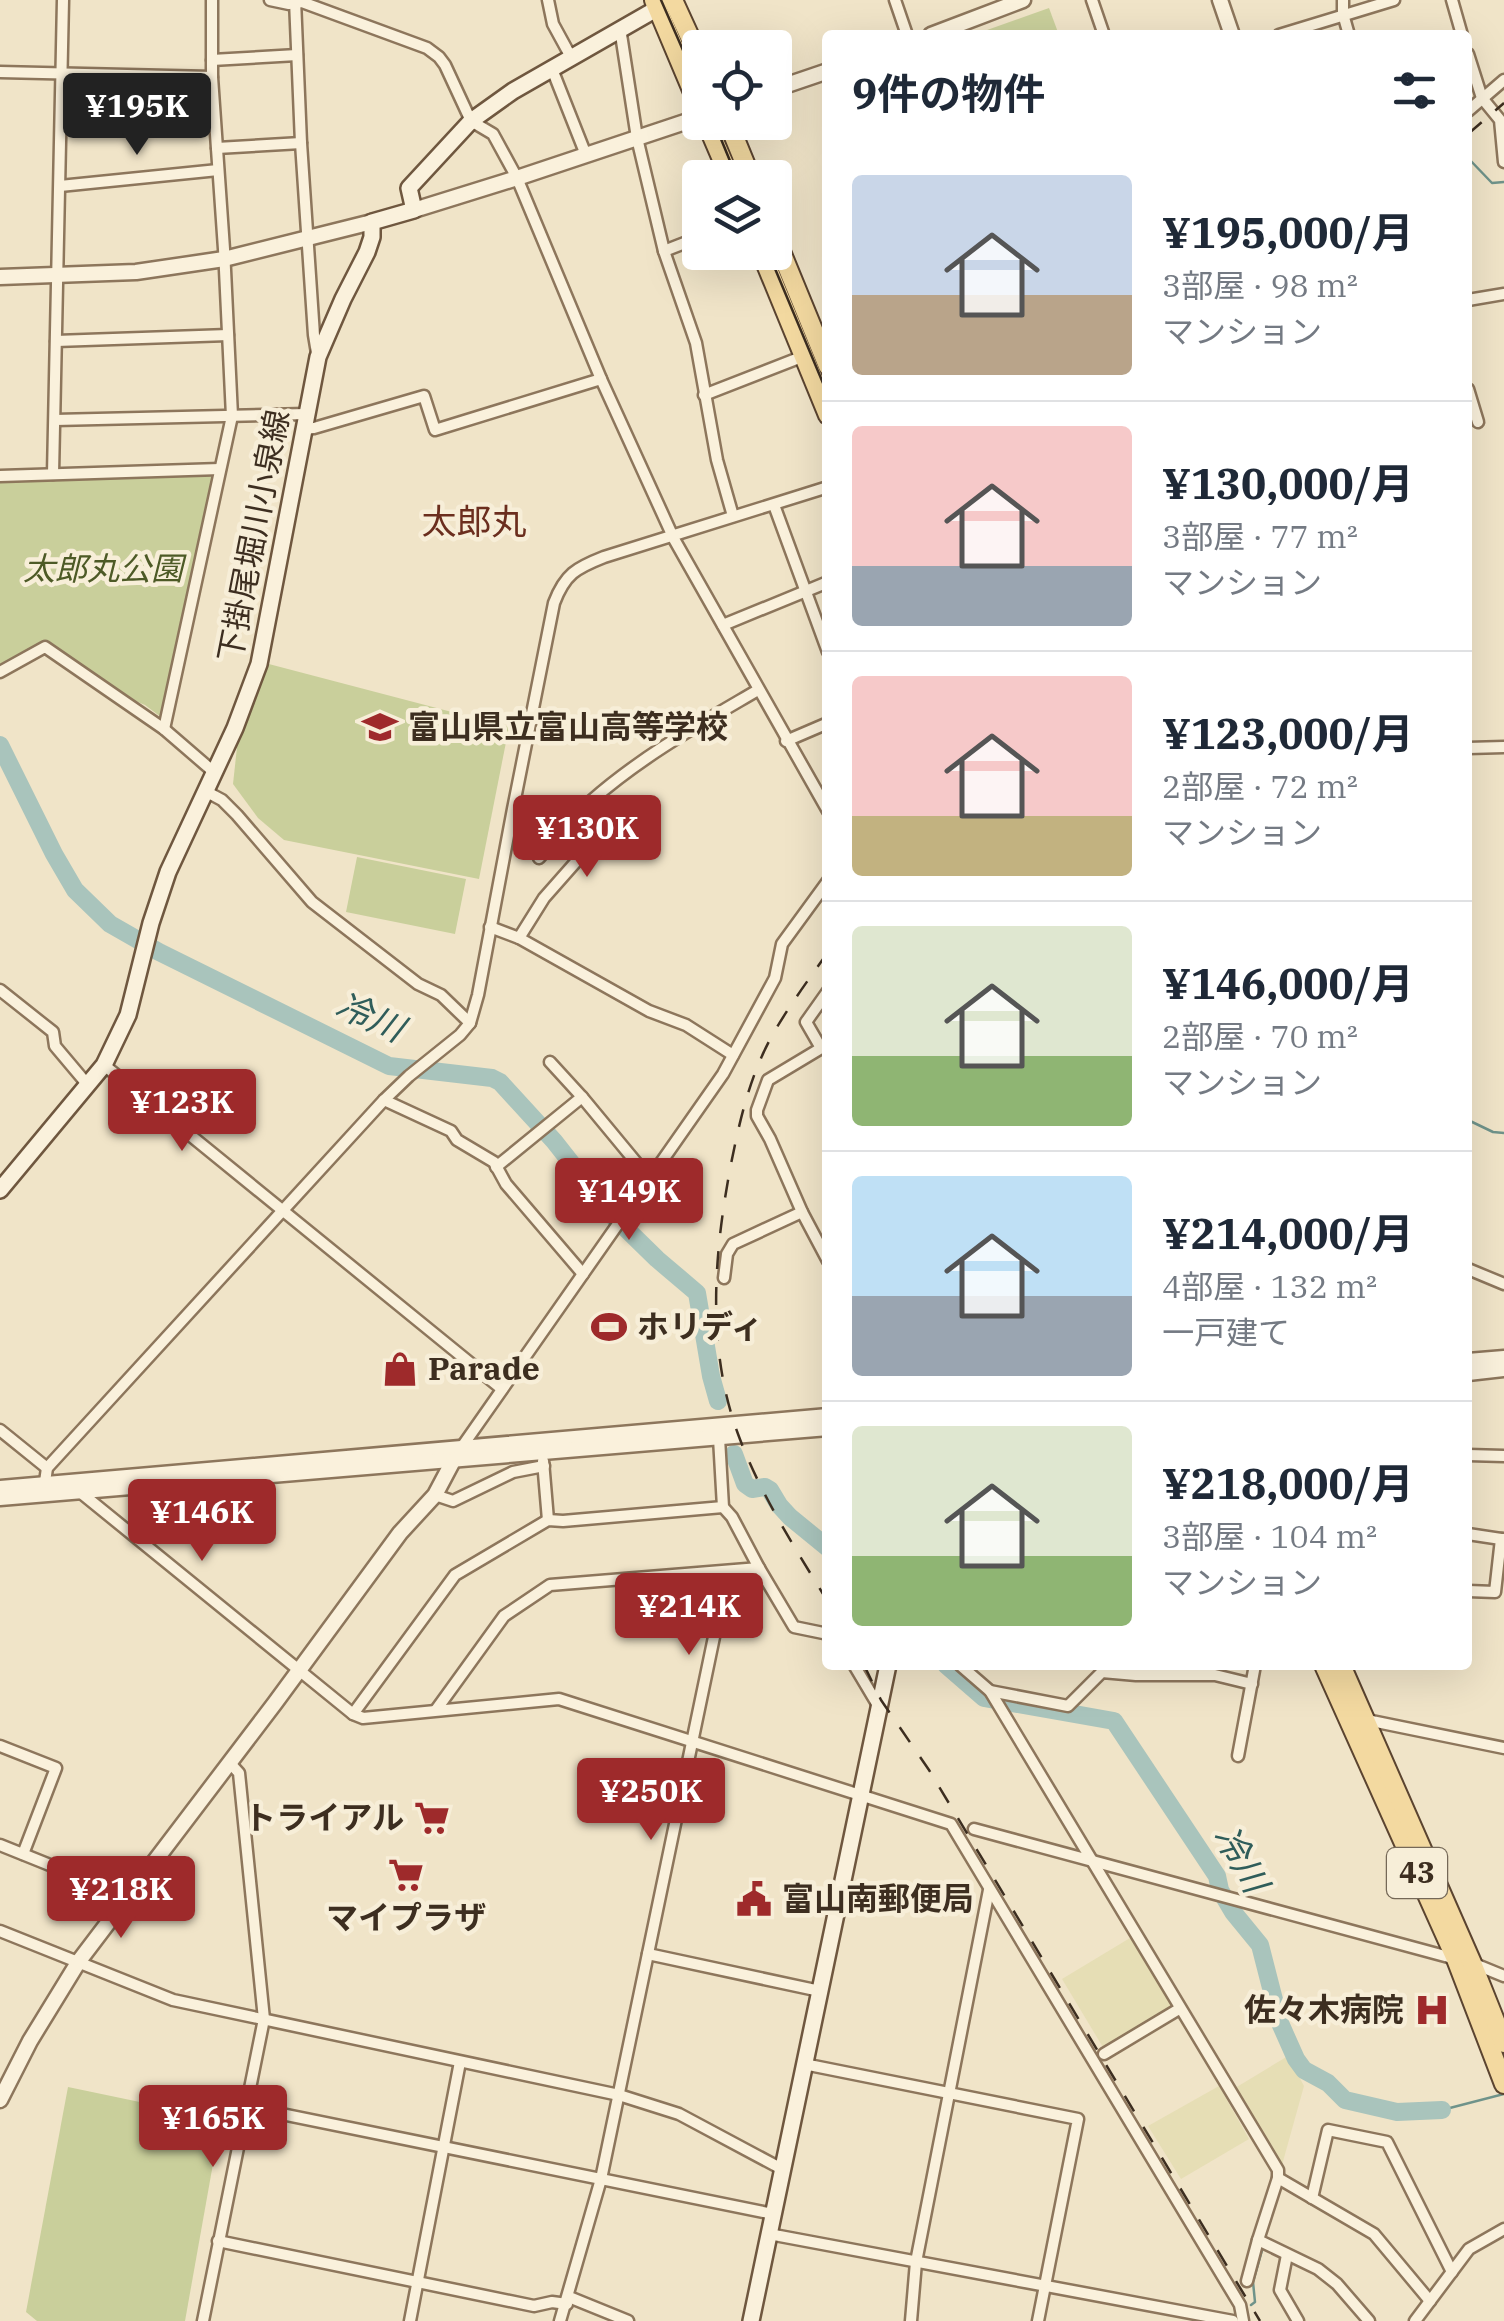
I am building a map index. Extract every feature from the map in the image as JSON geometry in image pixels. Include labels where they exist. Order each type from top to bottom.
[{"type":"main road","points":[[372,222],[414,210],[409,188],[471,121],[570,57],[651,12],[661,2]]},
{"type":"main road","points":[[661,2],[682,33]]},
{"type":"main road","points":[[661,2],[682,59]]},
{"type":"main road","name":"下掛尾堀川小泉線","points":[[0,1190],[104,1065],[128,1015],[168,872],[236,728],[259,664],[318,358],[367,252],[372,222]]},
{"type":"main road","points":[[768,270],[822,400]]},
{"type":"main road","points":[[789,270],[822,351]]},
{"type":"main road","points":[[750,2321],[887,1670]]},
{"type":"main road","name":"43","points":[[1326,1670],[1504,2043]]},
{"type":"main road","name":"43","points":[[1343,1670],[1464,1961],[1504,2084]]},
{"type":"street","points":[[53,474],[63,0]]},
{"type":"street","points":[[164,729],[232,416],[212,77],[212,0]]},
{"type":"street","points":[[270,0],[302,2],[427,48],[439,56],[471,121],[493,134],[517,178],[601,380],[672,535],[822,801]]},
{"type":"street","points":[[548,0],[553,24],[570,57]]},
{"type":"street","points":[[895,0],[905,30]]},
{"type":"street","points":[[944,30],[1022,0]]},
{"type":"street","points":[[1092,0],[1102,30]]},
{"type":"street","points":[[1220,0],[1230,30]]},
{"type":"street","points":[[1343,0],[1348,30]]},
{"type":"street","points":[[1294,30],[1394,0]]},
{"type":"street","points":[[1452,0],[1461,30]]},
{"type":"street","points":[[296,2],[301,143],[318,358]]},
{"type":"street","points":[[620,28],[637,138],[664,252],[696,343],[717,460],[733,516]]},
{"type":"street","points":[[212,60],[297,55]]},
{"type":"street","points":[[1472,67],[1482,98],[1500,120],[1504,162]]},
{"type":"street","points":[[552,68],[586,155]]},
{"type":"street","points":[[0,72],[212,77]]},
{"type":"street","points":[[792,84],[822,73]]},
{"type":"street","points":[[1472,107],[1504,80]]},
{"type":"street","points":[[414,210],[682,123]]},
{"type":"street","points":[[216,148],[301,143]]},
{"type":"street","points":[[60,186],[218,170]]},
{"type":"street","points":[[0,277],[136,272],[224,260],[372,222]]},
{"type":"street","points":[[664,252],[682,244]]},
{"type":"street","points":[[1472,299],[1504,294]]},
{"type":"street","points":[[56,340],[228,336]]},
{"type":"street","points":[[704,395],[804,356]]},
{"type":"street","points":[[55,420],[232,416],[304,421],[314,428],[424,396],[435,430],[601,380]]},
{"type":"street","points":[[1472,402],[1478,422]]},
{"type":"street","points":[[0,476],[220,469]]},
{"type":"street","points":[[43,1490],[47,1468],[384,1100],[470,1023],[560,586],[585,565],[822,489]]},
{"type":"street","points":[[774,504],[822,636]]},
{"type":"street","points":[[723,626],[822,584]]},
{"type":"street","points":[[0,672],[45,647],[164,729],[215,773]]},
{"type":"street","points":[[539,858],[588,804],[633,766],[758,690]]},
{"type":"street","points":[[786,741],[822,726]]},
{"type":"street","points":[[1472,748],[1504,747]]},
{"type":"street","points":[[207,792],[237,815],[312,902],[418,984],[441,996],[470,1023]]},
{"type":"street","points":[[519,938],[544,898],[589,848],[567,826]]},
{"type":"street","points":[[0,2100],[30,2041],[79,1961],[400,1533],[435,1495],[457,1454],[502,1388],[723,1074],[775,978],[782,944],[822,889]]},
{"type":"street","points":[[490,926],[519,938],[649,1011],[692,1028],[733,1056]]},
{"type":"street","points":[[0,990],[53,1032],[55,1046],[87,1084]]},
{"type":"street","points":[[822,999],[806,1022],[822,1043]]},
{"type":"street","points":[[822,1047],[768,1080],[757,1110],[822,1249]]},
{"type":"street","points":[[550,1062],[650,1178]]},
{"type":"street","points":[[104,1065],[502,1388]]},
{"type":"street","points":[[496,1167],[582,1097]]},
{"type":"street","points":[[384,1100],[451,1131],[457,1140],[494,1162],[506,1184],[583,1274]]},
{"type":"street","points":[[724,1278],[727,1254],[733,1244],[802,1212]]},
{"type":"street","points":[[1472,1270],[1504,1284]]},
{"type":"street","points":[[1472,1361],[1504,1358]]},
{"type":"street","points":[[1472,1372],[1504,1370]]},
{"type":"street","points":[[43,1490],[80,1492],[822,1417]]},
{"type":"street","points":[[0,1510],[4,1494],[43,1490],[457,1454],[543,1459],[822,1429]]},
{"type":"street","points":[[0,1430],[47,1468]]},
{"type":"street","points":[[720,1438],[724,1508],[794,1627],[822,1633]]},
{"type":"street","points":[[1472,1455],[1504,1456]]},
{"type":"street","points":[[435,1495],[453,1501],[543,1459]]},
{"type":"street","points":[[543,1459],[548,1520]]},
{"type":"street","points":[[80,1492],[353,1714],[363,1718],[559,1699],[951,1824],[1240,2305],[1242,2321]]},
{"type":"street","points":[[353,1714],[456,1575],[548,1520],[724,1508]]},
{"type":"street","points":[[1472,1535],[1502,1539],[1496,1592],[1472,1591]]},
{"type":"street","points":[[436,1710],[504,1616],[550,1585],[759,1568]]},
{"type":"street","points":[[560,2321],[601,2179],[719,1613],[699,1574]]},
{"type":"street","points":[[857,1670],[880,1708]]},
{"type":"street","points":[[966,1670],[990,1691],[1278,2170],[1247,2282]]},
{"type":"street","points":[[1238,1756],[1254,1670]]},
{"type":"street","points":[[990,1691],[1068,1706],[1102,1672],[1214,1675],[1252,1684]]},
{"type":"street","points":[[1346,1716],[1504,1748]]},
{"type":"street","points":[[0,1746],[56,1768],[23,1854]]},
{"type":"street","points":[[203,2321],[264,2019],[239,1773],[229,1762]]},
{"type":"street","points":[[974,1829],[1464,1961],[1504,1976]]},
{"type":"street","points":[[0,1845],[128,1896]]},
{"type":"street","points":[[911,2321],[916,2262],[989,1889]]},
{"type":"street","points":[[0,1931],[173,2000],[619,2095],[679,2114],[782,2170]]},
{"type":"street","points":[[648,1954],[820,1991]]},
{"type":"street","points":[[1104,2054],[1179,2008]]},
{"type":"street","points":[[410,2321],[460,2062]]},
{"type":"street","points":[[804,2064],[1078,2119],[1038,2321]]},
{"type":"street","points":[[247,2107],[773,2214]]},
{"type":"street","points":[[1312,2198],[1328,2130],[1387,2142],[1452,2272]]},
{"type":"street","points":[[1278,2178],[1374,2234],[1430,2301]]},
{"type":"street","points":[[1415,2321],[1469,2248],[1504,2229]]},
{"type":"street","points":[[769,2234],[1233,2321]]},
{"type":"street","points":[[1258,2240],[1328,2277],[1369,2321]]},
{"type":"street","points":[[218,2241],[534,2306],[568,2301],[628,2321]]},
{"type":"street","points":[[1287,2255],[1280,2290],[1298,2321]]},
{"type":"shaded area","points":[[1130,1938],[1174,2009],[1104,2049],[1062,1979]]},
{"type":"shaded area","points":[[1288,2056],[1304,2086],[1282,2165],[1235,2088]]},
{"type":"shaded area","points":[[1219,2086],[1249,2139],[1181,2179],[1148,2126]]},
{"type":"green space","points":[[1049,8],[1057,30],[987,30]]},
{"type":"green space","name":"太郎丸公園","points":[[211,473],[214,477],[166,715],[161,717],[145,705],[116,693],[45,640],[0,664],[0,482]]},
{"type":"green space","points":[[265,663],[509,727],[479,879],[284,840],[258,818],[233,784],[238,738]]},
{"type":"green space","points":[[357,857],[466,879],[455,934],[346,912]]},
{"type":"green space","points":[[68,2087],[221,2119],[185,2321],[37,2321],[26,2312]]},
{"type":"waterway","points":[[1472,162],[1492,183],[1504,182]]},
{"type":"waterway","name":"冷川","points":[[0,745],[75,890],[110,924],[389,1066],[500,1082],[554,1141],[613,1216],[697,1293],[718,1401]]},
{"type":"waterway","points":[[1472,1122],[1504,1133]]},
{"type":"waterway","name":"冷川","points":[[734,1454],[745,1484],[752,1489],[770,1490],[790,1517],[822,1543]]},
{"type":"waterway","name":"冷川","points":[[952,1670],[984,1698],[1114,1721],[1217,1876],[1233,1912],[1260,1945],[1280,2023],[1304,2070],[1328,2083],[1345,2100],[1397,2112],[1442,2110]]},
{"type":"waterway","points":[[1442,2110],[1504,2094]]},
{"type":"waterway","points":[[1251,2305],[1255,2302],[1253,2282],[1263,2247]]},
{"type":"tram line","points":[[661,0],[682,48]]},
{"type":"tram line","points":[[721,140],[730,160]]},
{"type":"tram line","points":[[776,270],[822,381]]},
{"type":"railway","points":[[1472,131],[1504,103]]},
{"type":"railway","points":[[822,960],[773,1034],[747,1098],[725,1198],[716,1300],[721,1368],[738,1434],[767,1499],[822,1592]]},
{"type":"railway","points":[[866,1670],[881,1700],[929,1770],[1260,2321]]},
{"type":"place","name":"富山県立富山高等学校","points":[[380,727]]},
{"type":"place","name":"ホリディ","points":[[609,1327]]},
{"type":"place","name":"Parade","points":[[400,1369]]},
{"type":"place","name":"トライアル","points":[[432,1818]]},
{"type":"place","name":"マイプラザ","points":[[406,1875]]},
{"type":"place","name":"富山南郵便局","points":[[754,1899]]},
{"type":"place","name":"佐々木病院","points":[[1432,2010]]},
{"type":"district","name":"太郎丸","points":[[474,522]]}]
